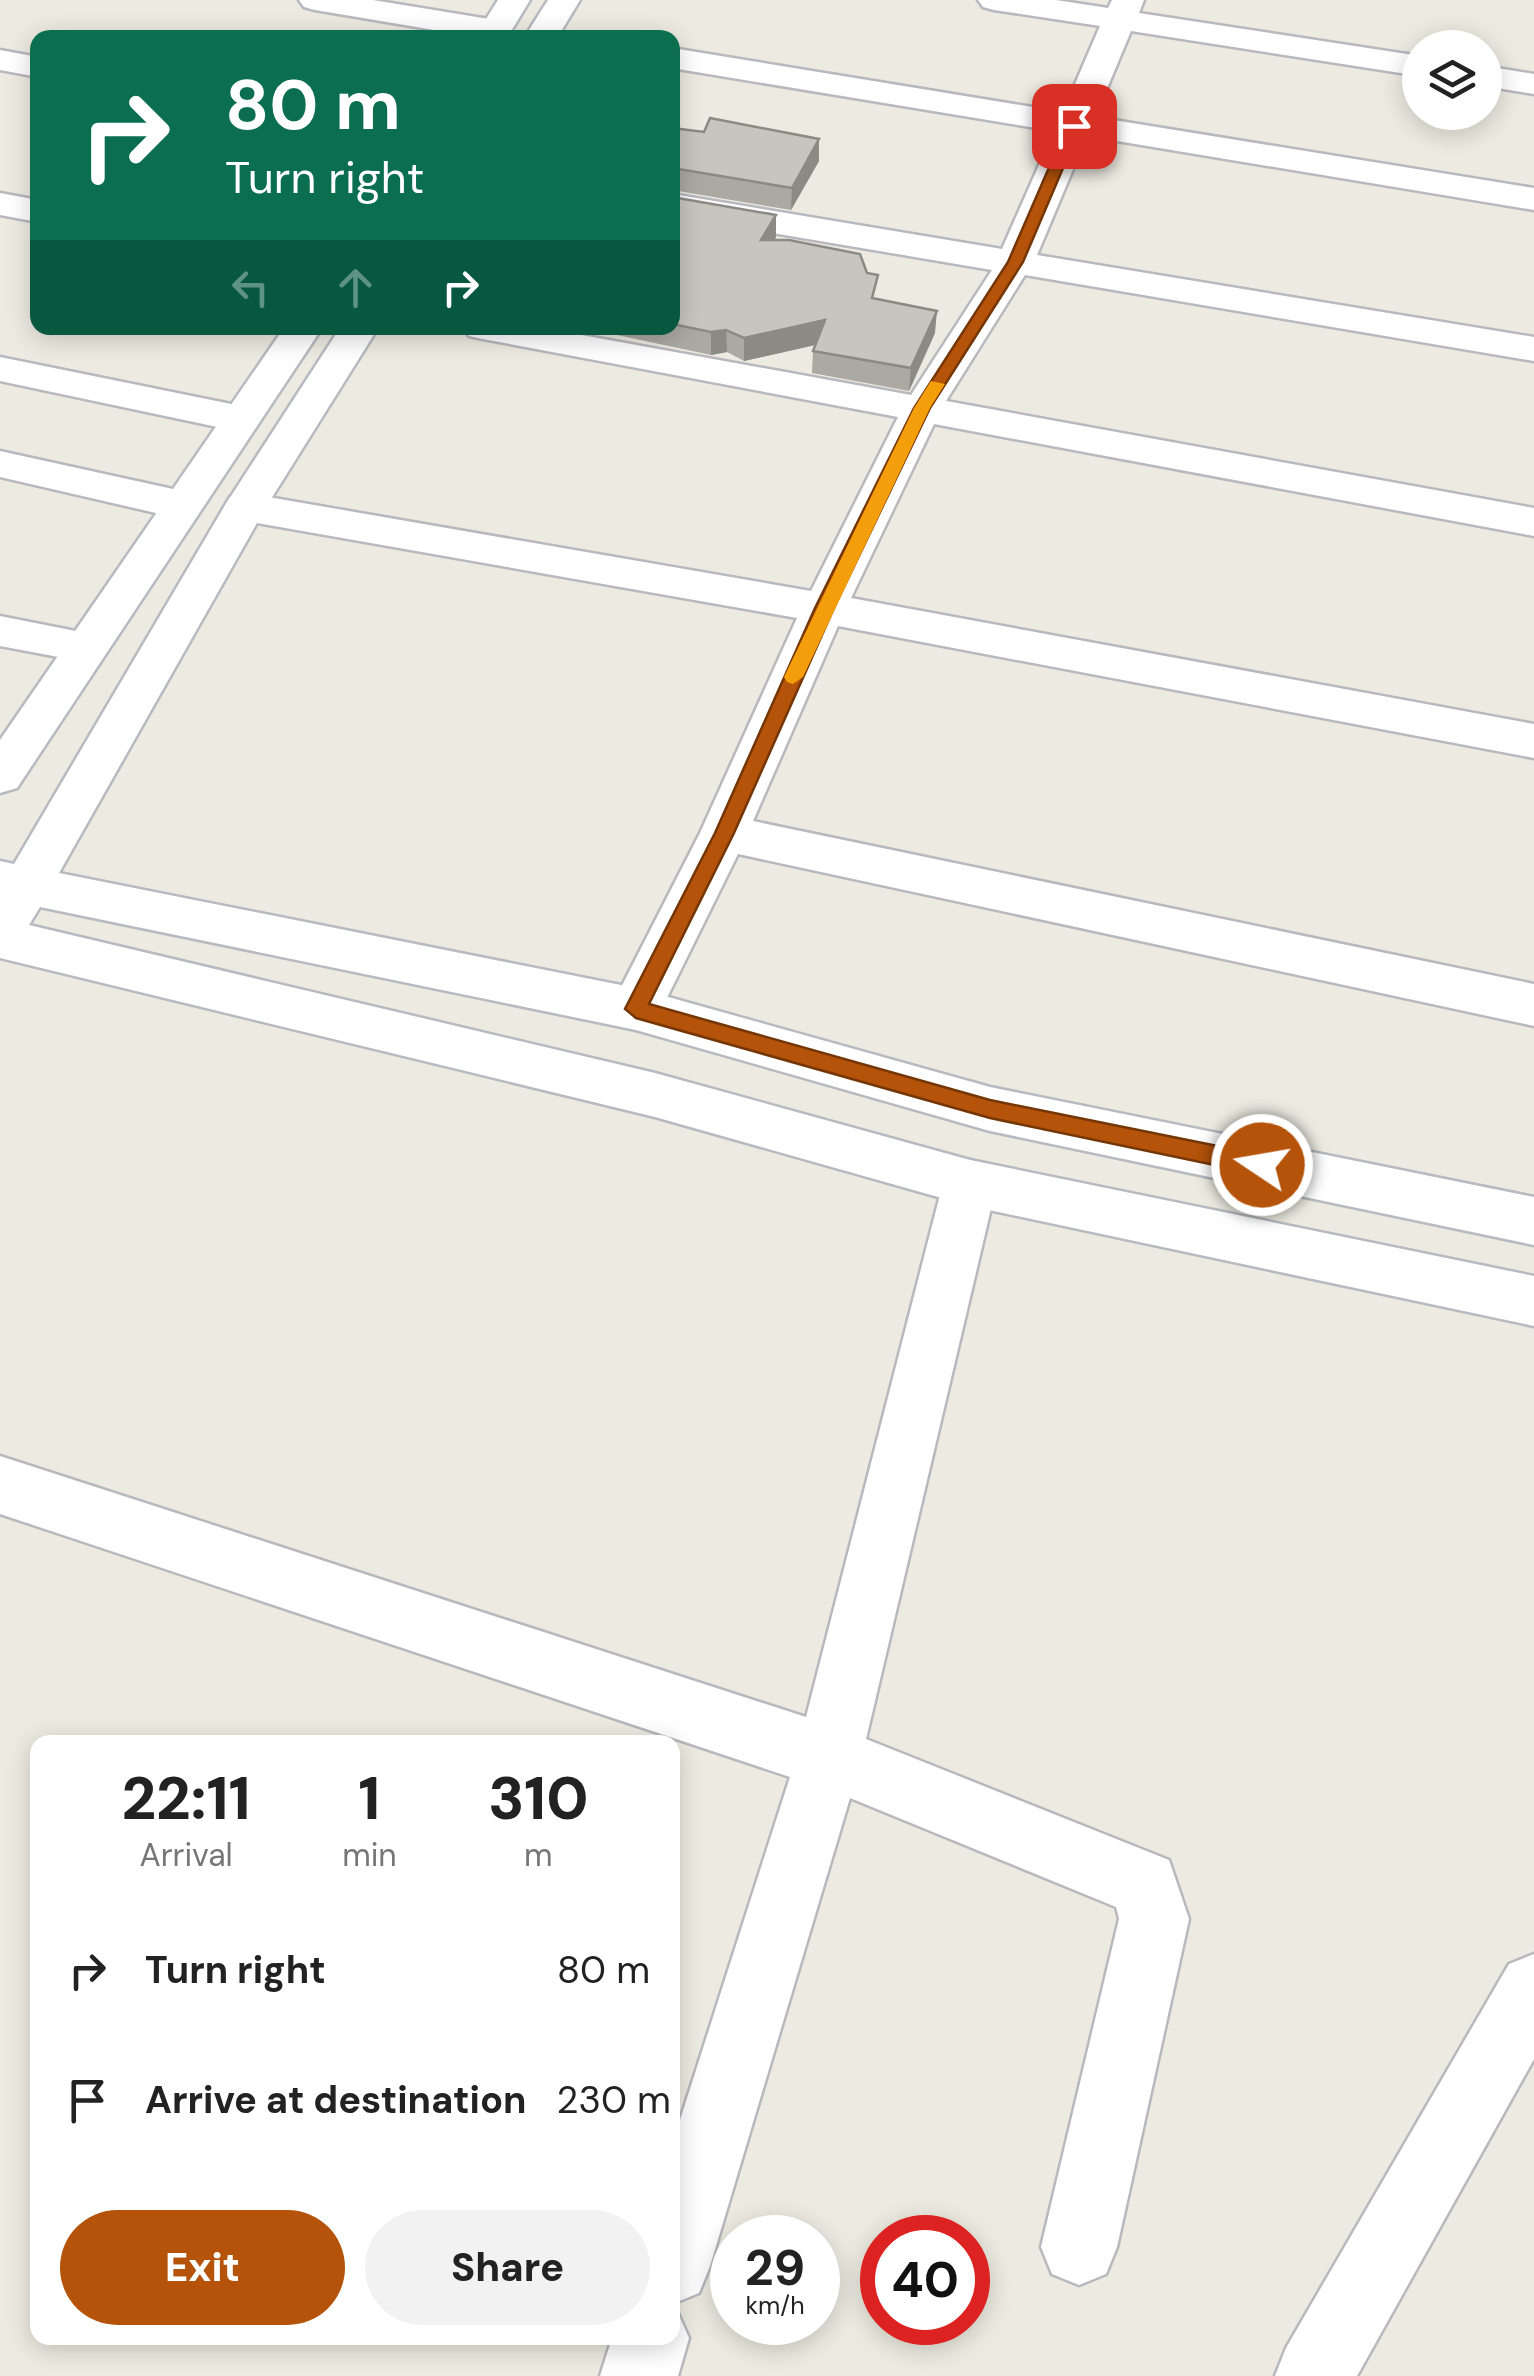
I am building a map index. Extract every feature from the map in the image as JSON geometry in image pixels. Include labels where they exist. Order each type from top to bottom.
[{"type":"street","points":[[315,0],[471,30]]},
{"type":"street","points":[[495,30],[514,0]]},
{"type":"street","points":[[547,30],[564,0]]},
{"type":"street","points":[[994,0],[1124,10],[1402,63]]},
{"type":"street","points":[[636,1009],[724,833],[824,608],[922,408],[1015,262],[1124,10]]},
{"type":"street","points":[[680,59],[1534,198]]},
{"type":"street","points":[[0,60],[30,66]]},
{"type":"street","points":[[1502,79],[1534,84]]},
{"type":"street","points":[[0,204],[30,209]]},
{"type":"street","points":[[680,207],[1534,349]]},
{"type":"street","points":[[1,773],[298,335]]},
{"type":"street","points":[[354,335],[13,881],[0,937],[654,1095],[970,1183],[1534,1301]]},
{"type":"street","points":[[521,335],[1534,522]]},
{"type":"street","points":[[0,369],[241,419]]},
{"type":"street","points":[[0,464],[182,505]]},
{"type":"street","points":[[246,508],[824,608],[1534,741]]},
{"type":"street","points":[[0,632],[85,647]]},
{"type":"street","points":[[724,833],[1534,1006]]},
{"type":"street","points":[[13,881],[636,1009],[990,1109],[1534,1221]]},
{"type":"street","points":[[680,2240],[829,1757],[970,1183]]},
{"type":"street","points":[[0,1485],[829,1757],[1144,1884],[1154,1920],[1079,2246]]},
{"type":"street","points":[[1314,2376],[1534,1989]]},
{"type":"street","points":[[639,2376],[648,2345]]},
{"type":"building","points":[[710,118],[819,139],[792,188],[680,169],[680,129],[704,132]]},
{"type":"building","points":[[680,198],[776,215],[761,240],[789,240],[860,254],[867,273],[878,275],[872,298],[937,311],[911,368],[813,351],[825,320],[744,338],[726,330],[711,332],[680,326]]},
{"type":"slow traffic","points":[[793,677],[937,384]]},
{"type":"route","points":[[1074,126],[1015,262],[922,408],[824,608],[724,833],[636,1009],[990,1109],[1262,1165]]}]
